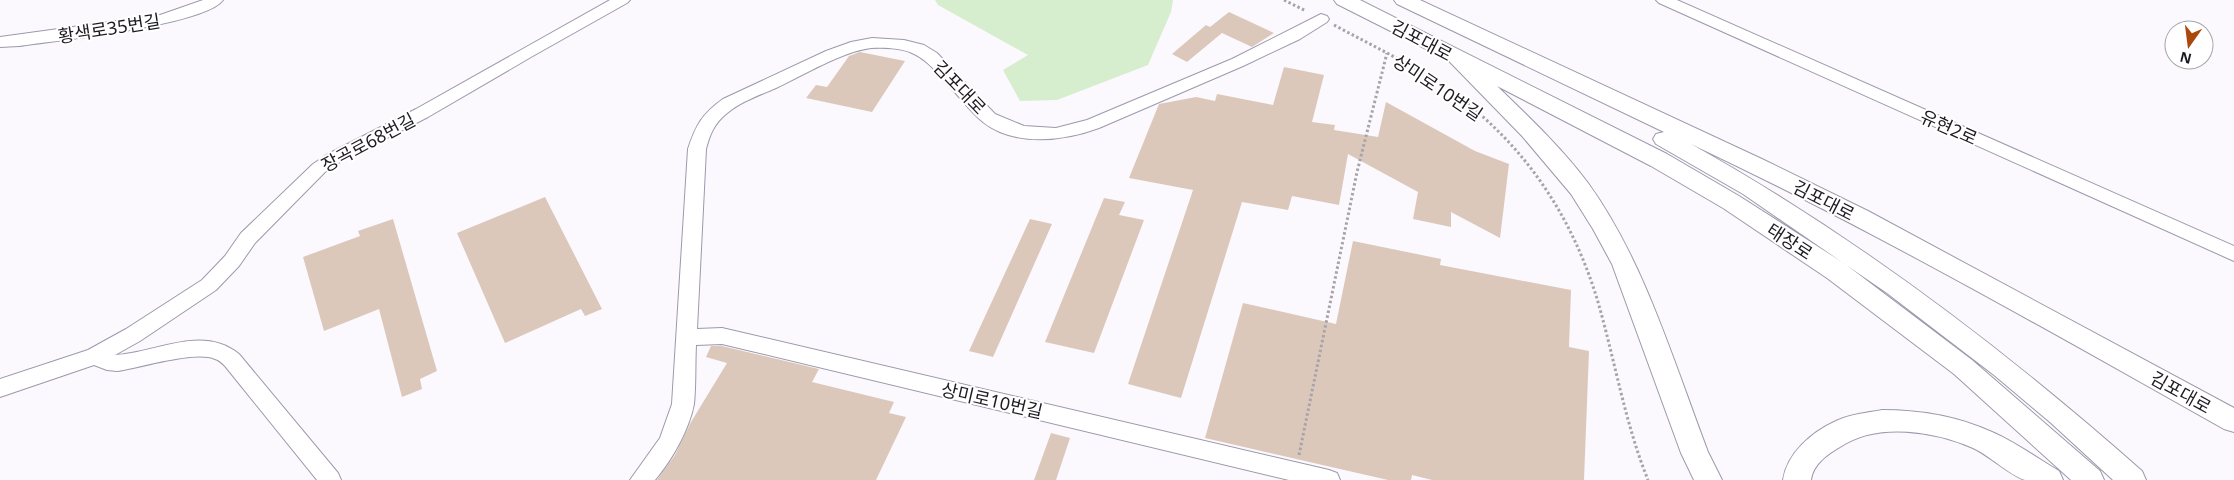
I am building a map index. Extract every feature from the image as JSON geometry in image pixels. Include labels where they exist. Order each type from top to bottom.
[{"type":"main road","name":"김포대로","points":[[1344,0],[1455,55],[1552,156],[1579,188],[1603,225],[1624,264],[1695,452],[1708,480]]},
{"type":"main road","name":"김포대로","points":[[1404,0],[1514,55],[1806,190],[1917,248],[2234,421]]},
{"type":"main road","name":"태장로","points":[[1455,55],[1659,160],[1731,202],[1836,271],[1963,367],[2090,480]]},
{"type":"main road","name":"태장로","points":[[1514,55],[1751,188],[1896,286],[2003,368],[2060,415],[2132,480]]},
{"type":"main road","points":[[1797,480],[1798,472],[1814,448],[1845,429],[1882,421],[1911,421],[1946,427],[1984,440],[2049,480]]},
{"type":"lane","name":"황색로35번길","points":[[0,42],[142,24],[181,15],[215,0]]},
{"type":"lane","name":"장곡로68번길","points":[[0,388],[95,356],[133,335],[209,285],[232,261],[248,238],[319,168],[334,158],[422,113],[525,53],[622,0]]},
{"type":"lane","name":"유현2로","points":[[1664,0],[2234,254]]},
{"type":"lane","name":"김포대로","points":[[688,337],[699,137],[704,126],[719,110],[760,87],[856,46],[887,43],[918,49],[940,66],[989,118],[1023,132],[1056,134],[1074,131],[1093,124],[1260,54],[1293,37],[1321,19]]},
{"type":"lane","name":"상미로10번길","points":[[688,337],[722,336],[1295,472]]},
{"type":"lane","points":[[641,480],[656,462],[676,427],[683,404],[688,337]]},
{"type":"lane","points":[[95,356],[107,362],[118,363],[201,348],[215,349],[224,353],[232,360],[330,480]]},
{"type":"lane","points":[[1295,472],[1329,480]]},
{"type":"path","name":"상미로10번길","points":[[1295,472],[1357,172],[1387,53],[1450,91],[1488,120],[1528,163],[1553,197],[1575,237],[1592,284],[1633,434],[1648,480]]},
{"type":"green space","points":[[935,0],[1173,0],[1171,12],[1148,65],[1057,100],[1020,101],[1003,70],[1028,55],[938,5]]},
{"type":"building","points":[[1229,12],[1274,33],[1252,47],[1222,33],[1187,62],[1172,54],[1206,25],[1210,27]]},
{"type":"building","points":[[860,52],[905,61],[872,112],[806,98],[816,85],[827,87],[849,56]]},
{"type":"building","points":[[1284,67],[1324,75],[1312,122],[1335,125],[1334,130],[1378,137],[1386,102],[1475,151],[1509,164],[1500,238],[1451,212],[1451,227],[1413,219],[1418,192],[1348,154],[1339,205],[1292,196],[1288,210],[1242,202],[1181,398],[1128,384],[1193,190],[1129,178],[1159,104],[1196,97],[1215,101],[1217,94],[1273,105]]},
{"type":"building","points":[[545,197],[602,309],[585,316],[581,309],[505,343],[457,233]]},
{"type":"building","points":[[1104,198],[1125,202],[1119,215],[1144,220],[1094,353],[1045,342]]},
{"type":"building","points":[[393,219],[437,371],[420,379],[422,389],[402,397],[379,309],[324,331],[303,257],[360,236],[358,231]]},
{"type":"building","points":[[1030,219],[1052,224],[993,357],[969,351]]},
{"type":"building","points":[[1353,241],[1441,259],[1440,265],[1571,290],[1569,347],[1589,351],[1584,480],[1432,480],[1412,475],[1411,480],[1388,480],[1205,438],[1243,303],[1336,324]]},
{"type":"building","points":[[711,346],[722,346],[819,369],[812,382],[894,402],[889,413],[906,417],[876,480],[657,480],[675,455],[691,422],[727,363],[706,357]]},
{"type":"building","points":[[1051,433],[1070,438],[1056,480],[1034,480]]}]
